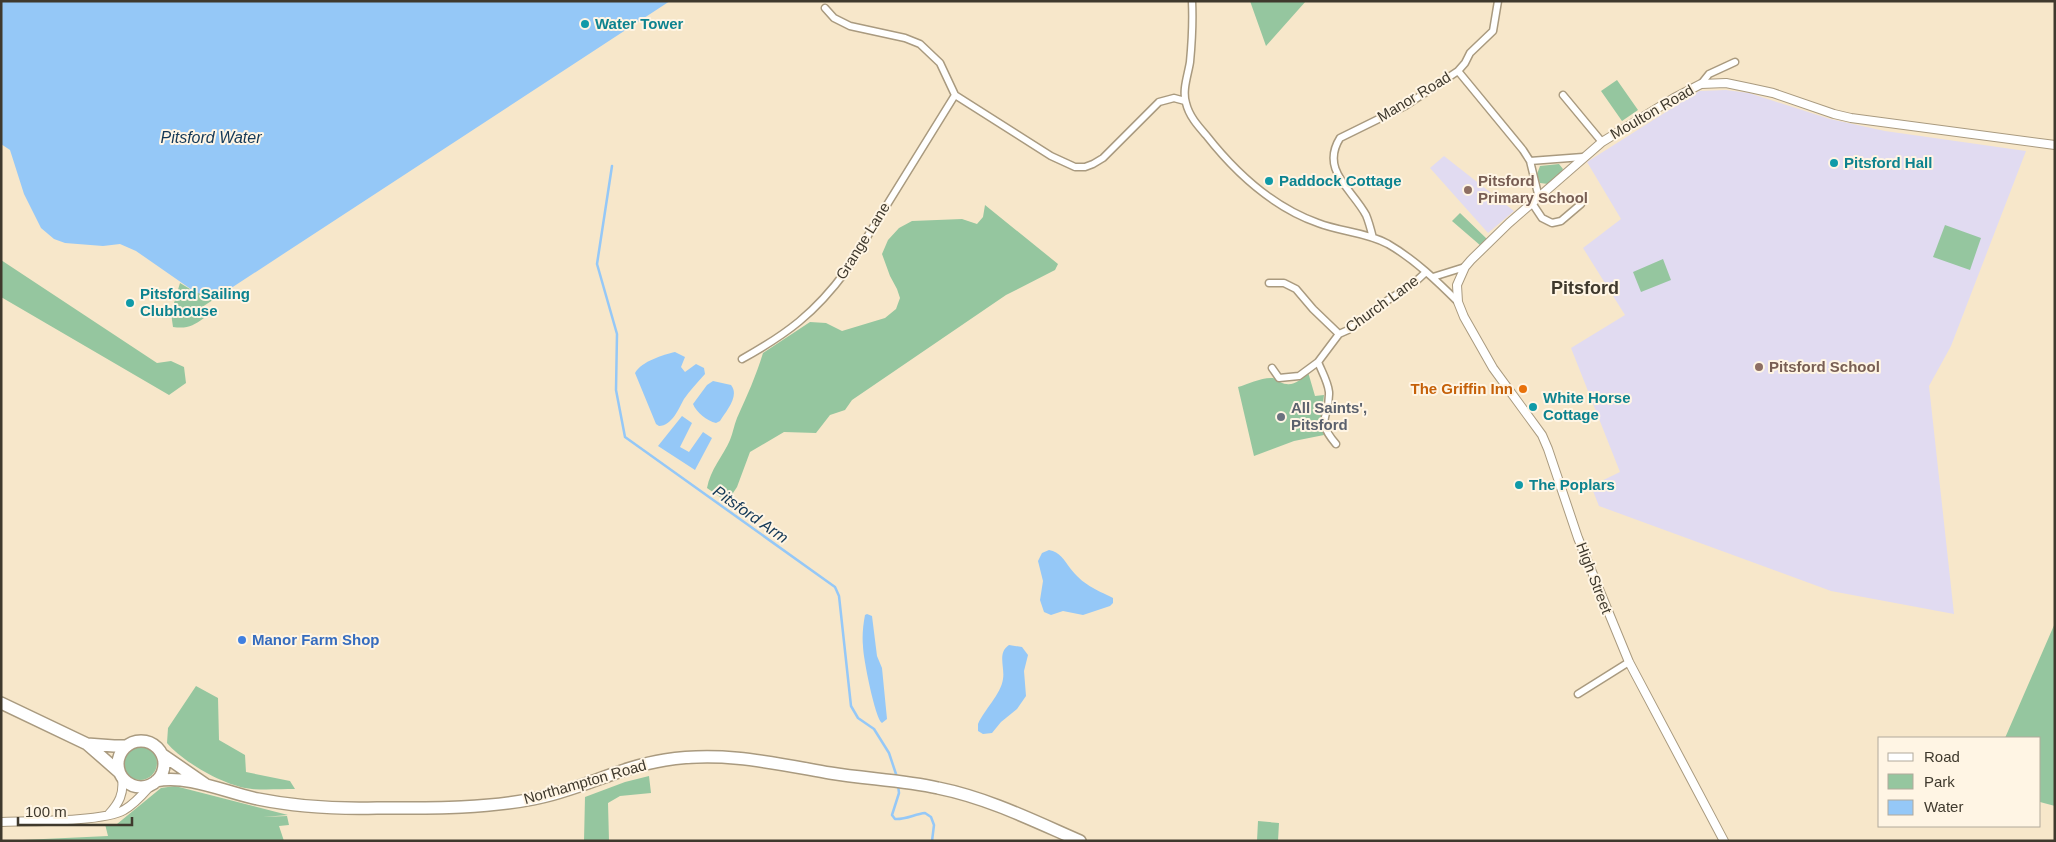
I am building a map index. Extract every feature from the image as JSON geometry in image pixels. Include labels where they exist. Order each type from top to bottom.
[{"type":"highway","points":[[1,702],[86,744],[133,785],[139,786],[154,782],[163,769],[163,755],[159,748],[145,742],[139,741],[126,746],[86,744]]},
{"type":"highway","points":[[120,775],[119,758],[126,746]]},
{"type":"highway","name":"Northampton Road","points":[[163,755],[206,785]]},
{"type":"highway","name":"Northampton Road","points":[[154,782],[170,779],[206,785],[258,799],[324,808],[489,805],[533,799],[633,767],[666,760],[724,757],[758,759],[874,780],[940,788],[984,801],[1080,841]]},
{"type":"street","points":[[1192,1],[1193,25],[1185,101],[1197,125],[1221,155],[1246,178],[1281,205],[1319,224],[1373,238],[1398,251],[1433,277],[1458,302]]},
{"type":"street","points":[[1458,71],[1470,53],[1493,31],[1498,1]]},
{"type":"street","points":[[825,8],[834,18],[850,26],[905,38],[920,44],[940,63],[955,95],[1051,156],[1075,167],[1093,164],[1103,158],[1159,102],[1174,98],[1185,101]]},
{"type":"street","points":[[1701,84],[1709,74],[1735,62]]},
{"type":"street","name":"Manor Road","points":[[1373,238],[1366,215],[1340,180],[1334,167],[1332,157],[1335,147],[1340,138],[1405,106],[1458,71],[1491,109],[1530,161],[1539,198]]},
{"type":"street","name":"Moulton Road","points":[[1464,317],[1458,302],[1457,285],[1465,267],[1532,203],[1602,142],[1674,98],[1701,84],[1726,83],[1773,93],[1834,114],[1859,119],[2055,145]]},
{"type":"street","name":"Grange Lane","points":[[742,359],[783,335],[828,296],[846,271],[955,95]]},
{"type":"street","points":[[1563,95],[1602,142]]},
{"type":"street","points":[[1530,161],[1583,157]]},
{"type":"street","points":[[1532,203],[1542,218],[1552,223],[1561,221],[1581,204]]},
{"type":"street","points":[[1433,277],[1465,267]]},
{"type":"street","name":"Church Lane","points":[[1272,368],[1279,378],[1299,376],[1318,362],[1339,334],[1348,330],[1413,284],[1426,272]]},
{"type":"street","points":[[1269,283],[1284,283],[1296,289],[1339,334]]},
{"type":"street","name":"High Street","points":[[1464,317],[1493,368],[1545,442],[1578,538],[1629,662],[1724,841]]},
{"type":"street","points":[[1318,362],[1329,393],[1324,420],[1326,432],[1336,444]]},
{"type":"street","points":[[1578,694],[1629,662]]},
{"type":"street","points":[[109,814],[120,800],[123,788],[120,775]]},
{"type":"street","points":[[1,822],[67,819],[124,811],[154,782]]},
{"type":"shaded area","name":"Pitsford School","points":[[1726,90],[1749,93],[1830,119],[1885,131],[2026,151],[1951,346],[1929,386],[1954,614],[1831,591],[1599,506],[1591,486],[1620,472],[1571,348],[1625,315],[1583,248],[1621,219],[1587,162],[1699,91]]},
{"type":"shaded area","name":"Pitsford Primary School","points":[[1444,156],[1514,211],[1488,233],[1430,168]]},
{"type":"green space","points":[[1250,1],[1306,1],[1266,46]]},
{"type":"green space","points":[[1617,80],[1638,110],[1622,121],[1601,91]]},
{"type":"green space","points":[[1559,164],[1563,169],[1562,171],[1548,184],[1540,183],[1537,174],[1540,166]]},
{"type":"green space","points":[[985,205],[1058,264],[1055,270],[1006,295],[852,400],[845,410],[830,415],[816,433],[784,432],[750,452],[737,487],[727,502],[707,488],[714,469],[730,440],[763,353],[810,322],[826,323],[842,331],[885,318],[896,309],[900,298],[882,254],[888,240],[899,228],[912,221],[962,219],[977,224],[983,217]]},
{"type":"green space","points":[[1460,213],[1487,239],[1481,246],[1452,221]]},
{"type":"green space","points":[[1945,225],[1981,238],[1970,270],[1933,257]]},
{"type":"green space","points":[[1663,259],[1671,280],[1641,292],[1633,272]]},
{"type":"green space","points":[[1,260],[157,363],[171,361],[184,367],[186,383],[169,395],[1,297]]},
{"type":"green space","points":[[180,283],[195,292],[216,298],[199,309],[204,318],[193,325],[182,328],[173,327],[171,313]]},
{"type":"green space","points":[[1308,372],[1315,396],[1324,395],[1321,419],[1324,435],[1294,441],[1254,456],[1238,387],[1269,378],[1284,384],[1292,384],[1299,381]]},
{"type":"green space","points":[[2055,623],[2055,806],[2041,802],[2041,737],[2005,737]]},
{"type":"green space","points":[[196,686],[218,698],[219,740],[245,755],[246,772],[290,781],[295,789],[252,789],[230,784],[183,758],[167,743],[168,728]]},
{"type":"green space","points":[[140,746],[147,747],[152,751],[156,756],[156,770],[152,775],[147,779],[140,780],[133,779],[128,775],[124,770],[123,763],[124,756],[128,751],[133,747]]},
{"type":"green space","points":[[649,776],[651,793],[620,796],[608,803],[609,841],[584,841],[585,797],[625,782]]},
{"type":"green space","points":[[175,786],[288,815],[263,817],[287,816],[289,825],[279,826],[284,841],[1,841],[108,836],[105,824],[117,824],[161,788]]},
{"type":"green space","points":[[1258,821],[1279,823],[1278,841],[1257,841]]},
{"type":"water","name":"Pitsford Water","points":[[1,1],[670,1],[216,298],[195,292],[136,251],[120,244],[103,246],[65,243],[54,239],[41,228],[24,194],[10,150],[1,144]]},
{"type":"water","points":[[675,352],[685,357],[681,367],[685,372],[696,364],[704,368],[705,374],[686,396],[671,420],[659,426],[656,424],[635,373],[648,362]]},
{"type":"water","points":[[713,381],[731,385],[734,394],[720,421],[716,423],[702,416],[693,404],[707,385]]},
{"type":"water","points":[[682,416],[692,423],[680,447],[689,452],[703,432],[712,438],[695,470],[658,446]]},
{"type":"water","points":[[1049,550],[1059,554],[1085,583],[1113,598],[1113,603],[1110,606],[1083,615],[1063,611],[1051,615],[1044,612],[1040,600],[1043,581],[1038,561],[1042,553]]},
{"type":"water","points":[[865,615],[872,616],[877,656],[882,668],[887,719],[882,723],[876,710],[867,674],[863,627]]},
{"type":"water","points":[[1009,645],[1022,647],[1028,655],[1024,671],[1026,696],[1017,709],[1001,722],[992,733],[983,734],[978,731],[978,724],[1002,685],[1002,656],[1005,648]]},
{"type":"waterway","name":"Pitsford Arm","points":[[612,166],[597,264],[617,334],[616,390],[625,437],[835,587],[839,596],[851,706],[858,718],[874,729],[889,753],[897,777]]},
{"type":"waterway","name":"Pitsford Arm","points":[[898,785],[899,793],[892,815],[895,819],[899,819],[925,813],[931,817],[934,825],[932,841]]},
{"type":"place","name":"Water Tower","points":[[585,24]]},
{"type":"place","name":"Pitsford Hall","points":[[1834,163]]},
{"type":"place","name":"Paddock Cottage","points":[[1269,181]]},
{"type":"place","name":"Pitsford Primary School","points":[[1468,190]]},
{"type":"place","name":"Pitsford Sailing Clubhouse","points":[[130,303]]},
{"type":"place","name":"Pitsford School","points":[[1759,367]]},
{"type":"place","name":"The Griffin Inn","points":[[1523,389]]},
{"type":"place","name":"White Horse Cottage","points":[[1533,407]]},
{"type":"place","name":"All Saints', Pitsford","points":[[1281,417]]},
{"type":"place","name":"The Poplars","points":[[1519,485]]},
{"type":"place","name":"Manor Farm Shop","points":[[242,640]]},
{"type":"district","name":"Pitsford","points":[[1585,288]]}]
